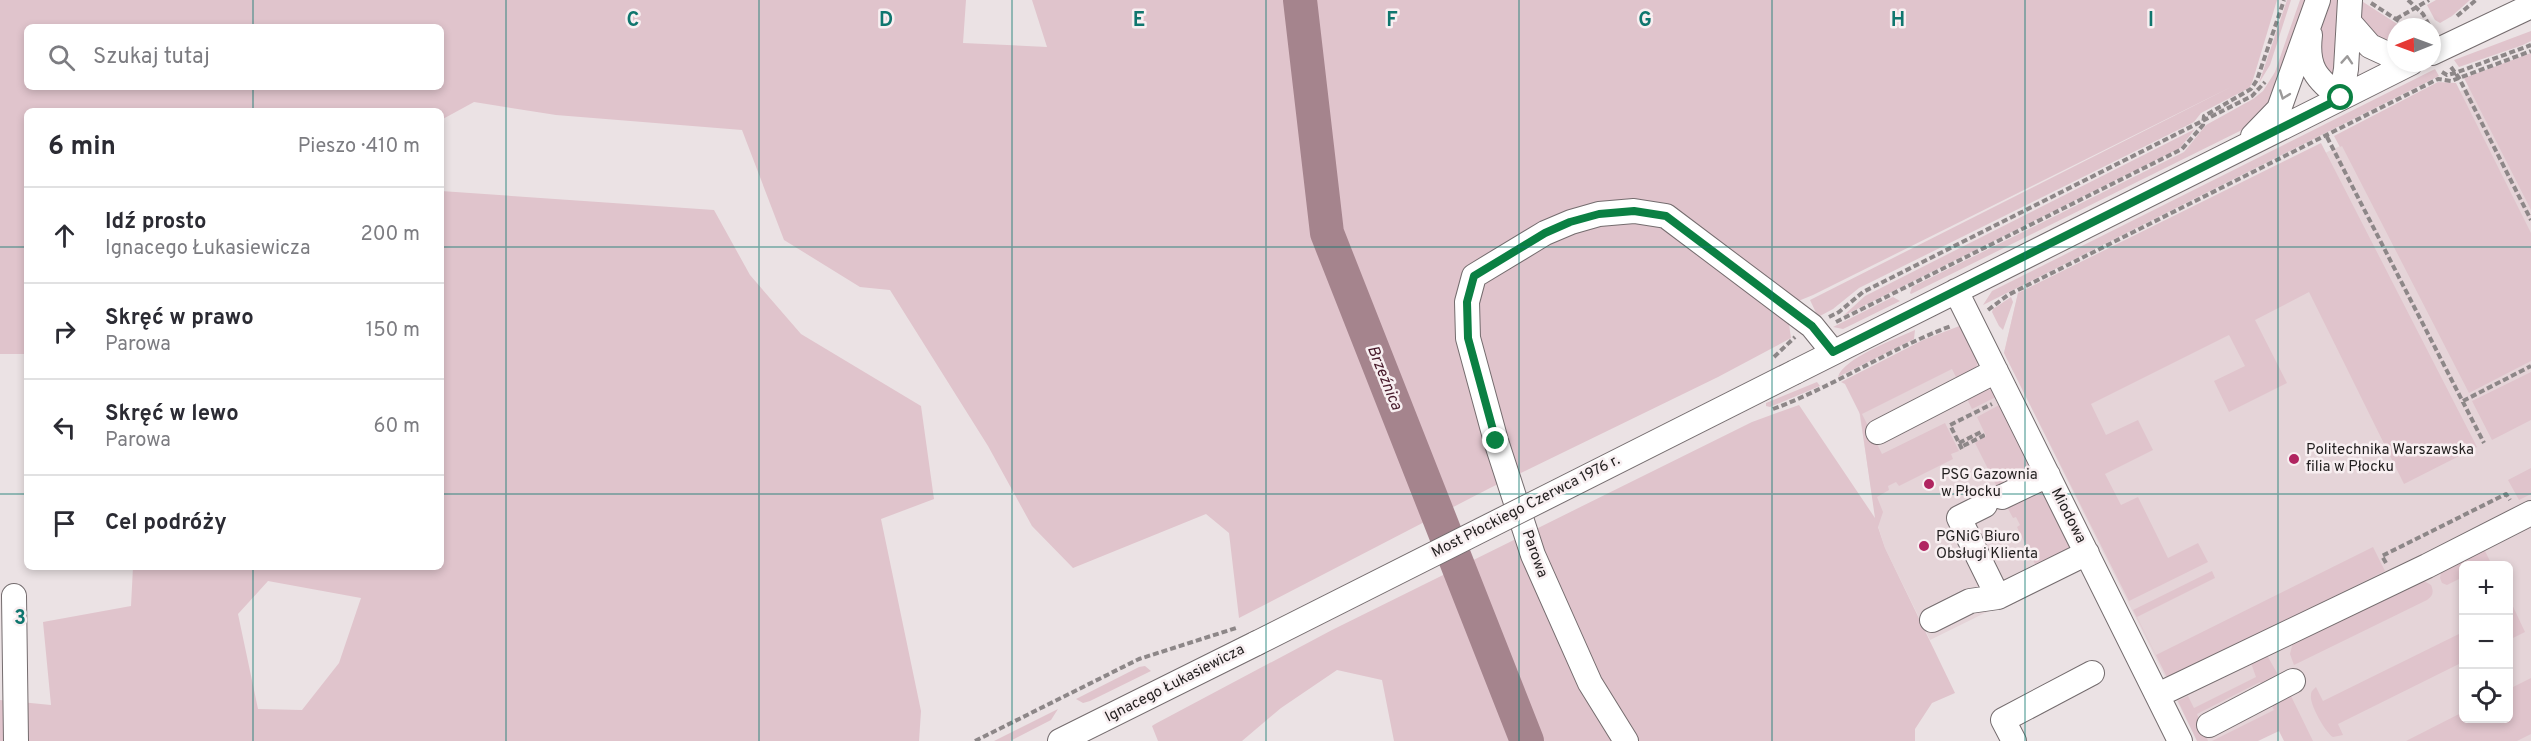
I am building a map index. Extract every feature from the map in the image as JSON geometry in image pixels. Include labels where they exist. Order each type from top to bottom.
[{"type":"street","points":[[2319,0],[2311,32],[2309,56],[2315,75],[2341,98]]},
{"type":"street","points":[[2241,148],[2279,109],[2319,0]]},
{"type":"street","points":[[2441,54],[2531,6]]},
{"type":"street","points":[[2341,98],[2346,69],[2349,11]]},
{"type":"street","points":[[2349,11],[2370,46],[2387,54]]},
{"type":"street","points":[[1833,352],[2393,72]]},
{"type":"street","name":"Parowa","points":[[1626,741],[1590,683],[1561,623],[1526,535],[1496,441],[1468,338],[1467,302],[1474,276],[1545,233],[1570,222],[1599,214],[1634,211],[1666,216],[1812,326],[1833,352]]},
{"type":"street","name":"Miodowa","points":[[1956,291],[2180,741]]},
{"type":"street","name":"Most Płockiego Czerwca 1976 r.","points":[[1257,642],[1833,352]]},
{"type":"street","points":[[1878,432],[1996,371]]},
{"type":"street","points":[[1998,597],[1959,518],[2048,475]]},
{"type":"street","points":[[2158,695],[2395,581],[2522,510]]},
{"type":"street","points":[[1932,620],[1970,602],[1998,597],[2087,553]]},
{"type":"street","points":[[14,596],[16,741]]},
{"type":"street","name":"Ignacego Łukasiewicza","points":[[1060,741],[1257,642]]},
{"type":"street","points":[[2014,741],[2003,720],[2092,673]]},
{"type":"street","points":[[2209,725],[2293,681]]},
{"type":"path","points":[[1812,326],[1827,327],[2182,149],[2203,125],[2204,116],[2252,89],[2257,81],[2284,0]]},
{"type":"path","points":[[2366,0],[2394,18]]},
{"type":"path","points":[[2408,0],[2424,18]]},
{"type":"path","points":[[2398,18],[2429,0]]},
{"type":"path","points":[[2441,71],[2447,75],[2531,45]]},
{"type":"path","points":[[1767,411],[1805,397],[1923,336],[1970,319],[2008,295],[2327,137],[2438,79],[2451,81],[2531,51]]},
{"type":"path","points":[[1812,326],[1839,312],[1863,292],[2252,96],[2260,90],[2269,75]]},
{"type":"path","points":[[2464,89],[2531,220]]},
{"type":"path","points":[[2327,137],[2484,443]]},
{"type":"path","points":[[2463,401],[2531,366]]},
{"type":"path","points":[[1961,446],[1950,425],[2008,396]]},
{"type":"path","points":[[1981,432],[1983,436],[1961,446],[1981,432]]},
{"type":"path","points":[[2395,581],[2382,556],[2506,494],[2522,510]]},
{"type":"path","points":[[975,741],[1139,659],[1237,627]]},
{"type":"shaded area","points":[[0,0],[966,0],[963,43],[1047,47],[1032,0],[2277,0],[2249,88],[2201,113],[2194,122],[1859,288],[1833,309],[1818,317],[1810,300],[2231,87],[1813,295],[1791,304],[1784,290],[1791,338],[1718,377],[1490,488],[1239,618],[1229,533],[1206,514],[1073,568],[1032,526],[988,446],[890,290],[860,287],[784,240],[742,130],[556,115],[474,102],[444,118],[444,108],[24,108],[24,354],[0,354]]},
{"type":"shaded area","points":[[2287,0],[2291,0],[2270,65],[2259,83]]},
{"type":"shaded area","points":[[2300,0],[2312,0],[2277,94],[2256,123],[1910,293],[1912,287],[2184,152],[2206,125],[2263,91],[2275,72]]},
{"type":"shaded area","points":[[2330,0],[2339,0],[2334,76],[2330,75],[2319,59],[2319,36]]},
{"type":"shaded area","points":[[2360,0],[2388,18],[2387,44],[2360,23]]},
{"type":"shaded area","points":[[2436,0],[2470,0],[2441,22],[2441,18],[2434,18],[2427,5]]},
{"type":"shaded area","points":[[2531,31],[2531,41],[2523,45],[2459,67],[2454,60]]},
{"type":"shaded area","points":[[2531,53],[2531,210],[2464,78]]},
{"type":"shaded area","name":"Politechnika Warszawska filia w Płocku","points":[[2531,59],[2531,741],[2285,741],[2272,716],[2226,741],[2197,741],[2004,353],[2018,293]]},
{"type":"shaded area","points":[[2429,72],[2437,72],[2439,76],[1983,305],[1992,291]]},
{"type":"shaded area","points":[[2438,82],[2456,83],[2531,233],[2531,361],[2469,393],[2342,146],[2340,147],[2334,136]]},
{"type":"shaded area","points":[[2195,129],[2180,148],[1843,316],[1865,296]]},
{"type":"shaded area","points":[[2321,143],[2477,447],[2404,484],[2309,292],[2255,320],[2287,383],[2229,412],[2214,381],[2245,366],[2229,335],[2091,404],[2106,435],[2138,420],[2153,450],[2105,474],[2121,505],[2138,497],[2168,558],[2198,543],[2208,562],[2129,601],[2004,353],[2018,293]]},
{"type":"shaded area","points":[[444,191],[714,210],[750,275],[801,334],[921,406],[934,499],[881,519],[921,711],[919,741],[0,741],[0,700],[51,705],[43,622],[131,606],[133,570],[444,570]],"holes":[[[268,581],[361,598],[339,663],[302,710],[258,709],[238,614]]]},
{"type":"shaded area","points":[[1893,297],[1900,301],[1843,329],[1833,327]]},
{"type":"shaded area","points":[[2011,297],[2013,302],[2003,330],[1992,312]]},
{"type":"shaded area","points":[[1962,325],[1978,362],[1974,372],[1957,379],[1952,369],[1862,414],[1882,454],[1945,423],[1959,451],[1951,454],[1953,459],[1899,486],[1896,482],[1888,486],[1889,490],[1877,497],[1883,512],[1878,527],[1885,548],[1955,693],[1932,703],[1915,729],[1915,741],[1394,741],[1382,680],[1337,670],[1281,708],[1242,741],[1158,741],[1152,726],[1155,724],[1332,630],[1752,422],[1799,405],[1875,518],[1860,414],[1845,384],[1841,382],[1923,340]]},
{"type":"shaded area","points":[[1915,330],[1914,339],[1838,377],[1849,363],[1860,356]]},
{"type":"shaded area","points":[[1970,348],[2080,566],[1930,640],[1885,548],[1876,520],[1858,404]]},
{"type":"shaded area","points":[[2531,372],[2531,420],[2492,440],[2472,401]]},
{"type":"shaded area","points":[[1817,382],[1820,386],[1770,407],[1766,406],[1766,403]]},
{"type":"shaded area","points":[[1984,389],[1993,390],[1998,396],[1972,409],[1968,401],[1969,397]]},
{"type":"shaded area","points":[[2001,404],[2032,467],[2030,471],[1997,487],[1975,443],[1986,436],[1977,417]]},
{"type":"shaded area","points":[[2531,468],[2531,494],[2519,500],[2508,480]]},
{"type":"shaded area","points":[[2043,491],[2072,550],[2038,570],[2017,527],[2020,525],[2006,505]]},
{"type":"shaded area","points":[[2373,547],[2385,571],[2168,679],[2133,610],[2212,571],[2215,578],[2137,617],[2156,655]]},
{"type":"shaded area","points":[[2483,547],[2490,561],[2459,561],[2459,579],[2447,585],[2442,583],[2440,578],[2442,567]]},
{"type":"shaded area","points":[[2419,578],[2432,587],[2431,597],[2427,600],[2294,665],[2290,654],[2293,642]]},
{"type":"shaded area","points":[[2513,606],[2525,632],[2513,638]]},
{"type":"shaded area","points":[[2459,634],[2459,664],[2338,724],[2343,735],[2333,737],[2315,711],[2311,692],[2316,687],[2323,701]]},
{"type":"shaded area","points":[[2268,657],[2281,680],[2264,688],[2260,682],[2197,714],[2208,741],[2197,741],[2178,701],[2188,696],[2194,708],[2256,677],[2251,663]]},
{"type":"shaded area","points":[[1145,666],[1151,671],[1090,701],[1083,703],[1076,699],[1139,667]]},
{"type":"shaded area","points":[[2531,678],[2531,734],[2517,741],[2406,741],[2459,714],[2459,723],[2513,723],[2513,687]]},
{"type":"shaded area","points":[[2288,690],[2313,741],[2284,741],[2279,731],[2258,741],[2212,741],[2274,710],[2269,700]]},
{"type":"shaded area","points":[[1058,709],[1051,720],[1010,741],[994,741]]},
{"type":"waterway","name":"Brzeźnica","points":[[1300,0],[1327,233],[1527,741]]},
{"type":"place","name":"Politechnika Warszawska filia w Płocku","points":[[2294,459]]},
{"type":"place","name":"PSG Gazownia w Płocku","points":[[1929,484]]},
{"type":"place","name":"PGNiG Biuro Obsługi Klienta","points":[[1924,546]]},
{"type":"route","points":[[1496,441],[1468,338],[1467,302],[1474,276],[1545,233],[1570,222],[1599,214],[1634,211],[1666,216],[1812,326],[1833,352],[2341,98]]}]
